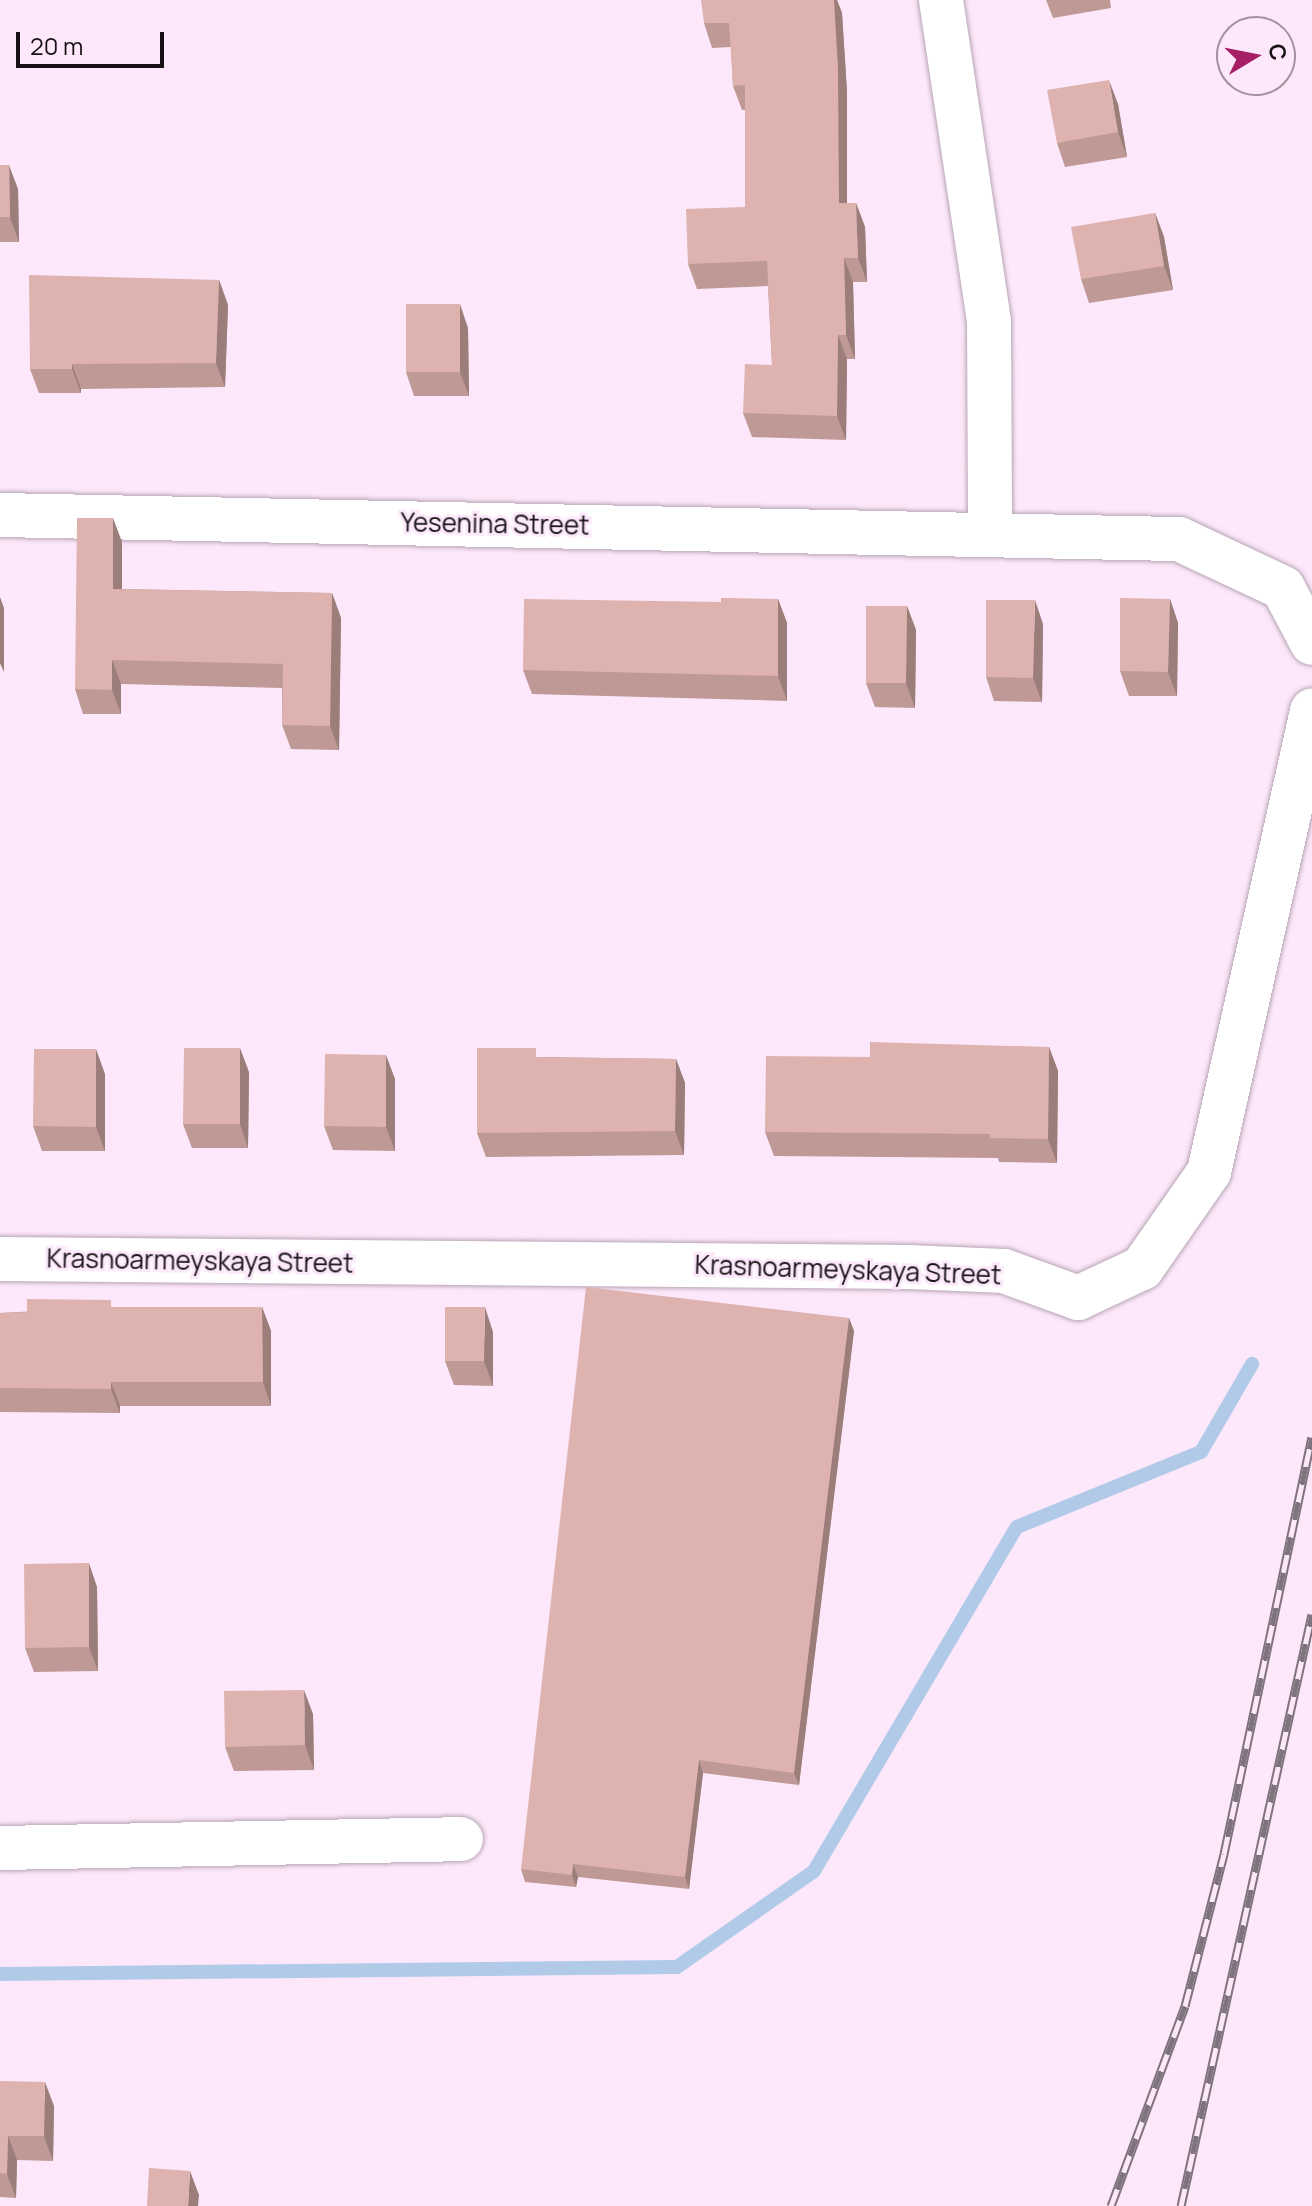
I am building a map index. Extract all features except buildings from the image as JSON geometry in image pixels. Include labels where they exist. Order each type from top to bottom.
[{"type":"street","points":[[941,0],[989,322],[990,533],[1179,539],[1283,588],[1312,643]]},
{"type":"street","name":"Yesenina Street","points":[[0,515],[990,533]]},
{"type":"street","name":"Krasnoarmeyskaya Street","points":[[0,1259],[908,1267],[1004,1271],[1078,1298],[1142,1268],[1209,1172],[1312,710]]},
{"type":"street","points":[[0,1848],[461,1839]]},
{"type":"waterway","points":[[0,1974],[677,1967],[814,1871],[1017,1527],[1201,1452],[1252,1364]]},
{"type":"railway","points":[[1111,2206],[1185,2006],[1224,1854],[1312,1437]]},
{"type":"railway","points":[[1181,2206],[1312,1614]]}]
